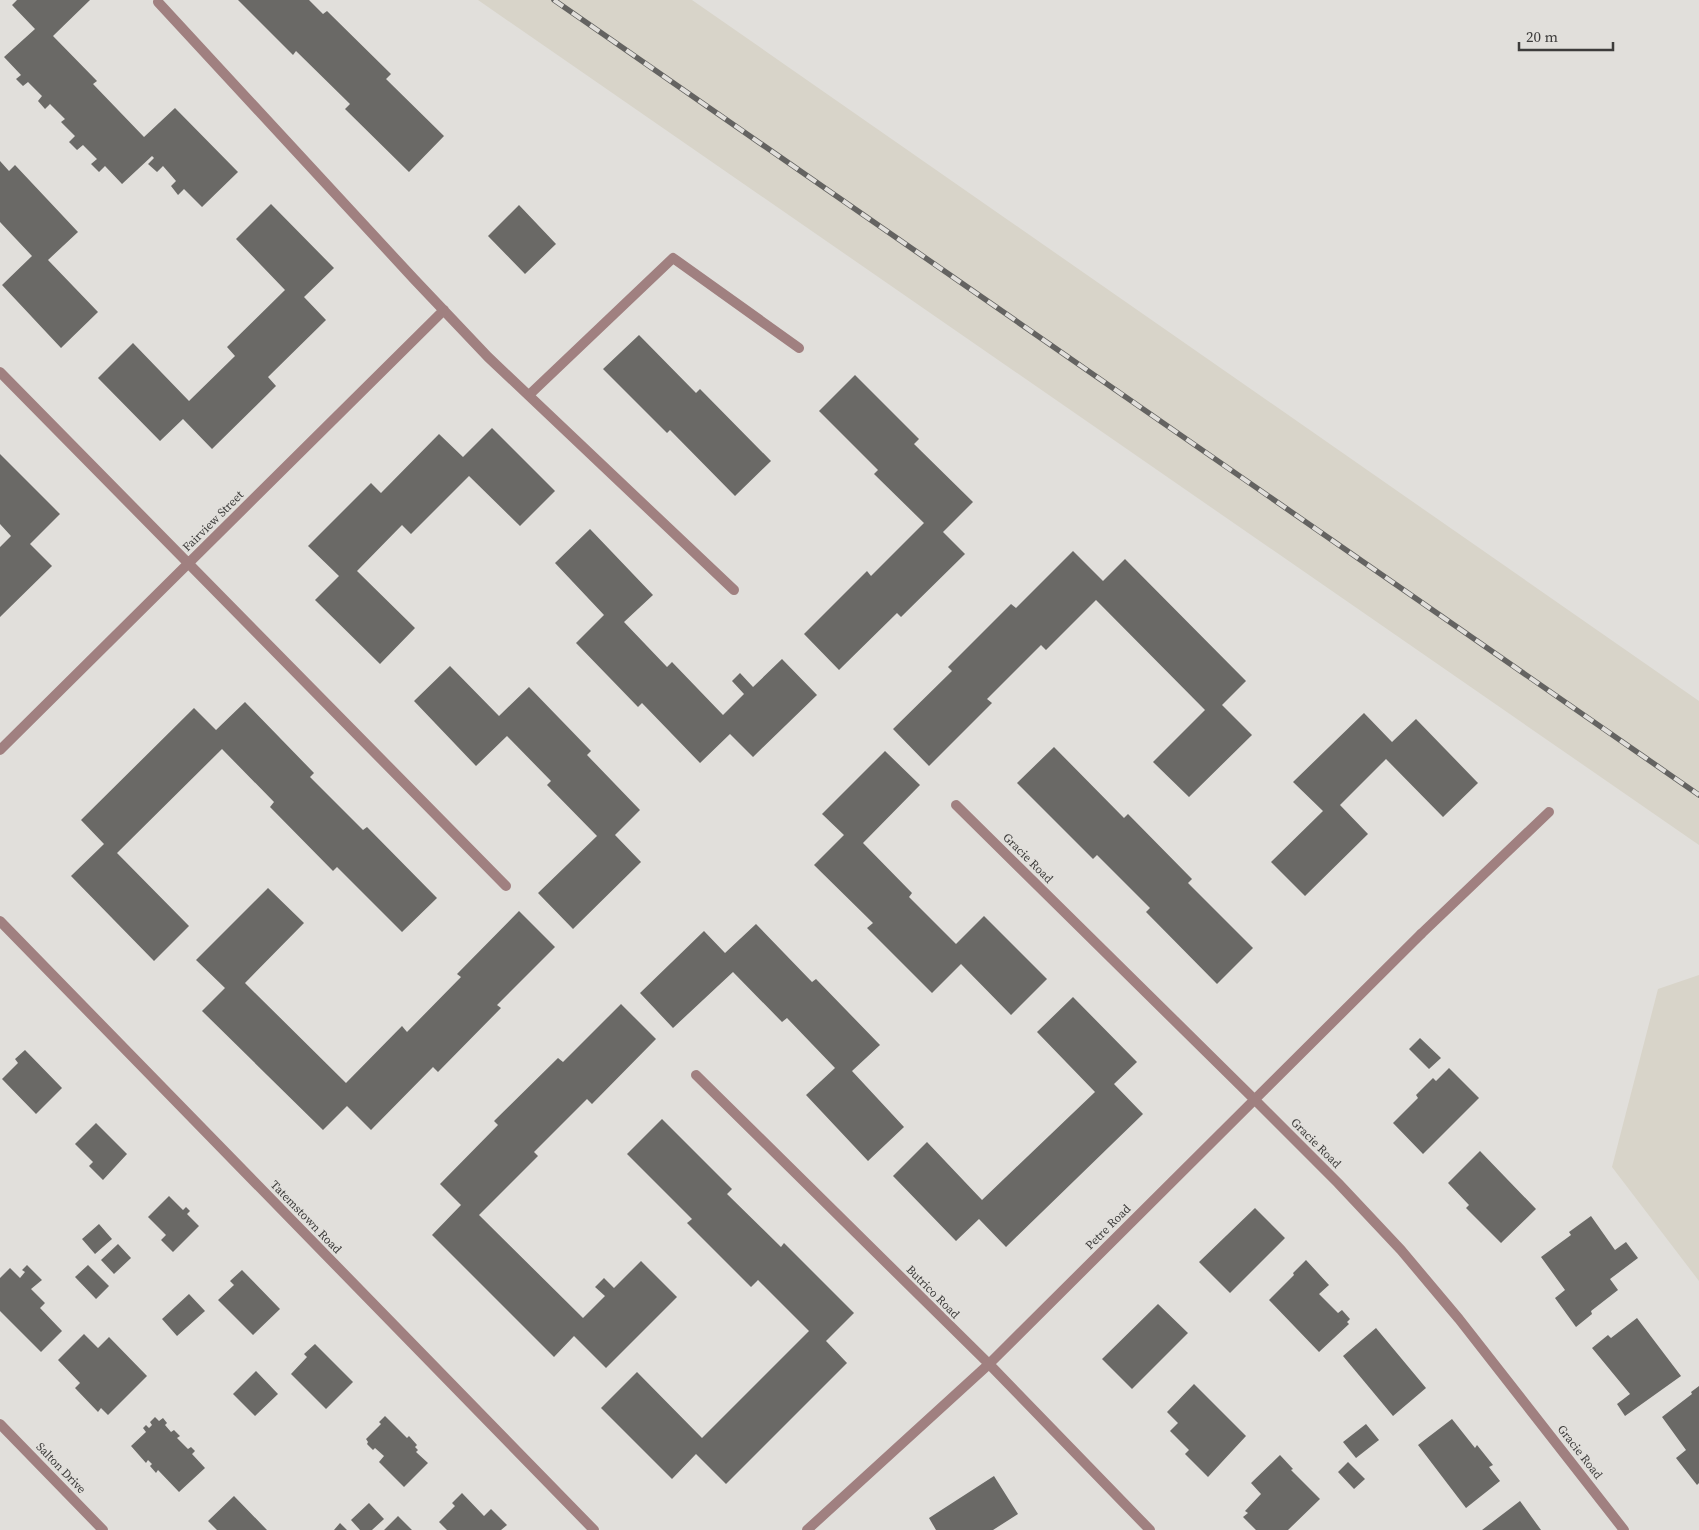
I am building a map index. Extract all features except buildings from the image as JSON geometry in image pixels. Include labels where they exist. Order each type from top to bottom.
[{"type":"street","points":[[158,2],[488,356],[734,590]]},
{"type":"street","points":[[529,395],[673,258],[799,348]]},
{"type":"street","name":"Fairview Street","points":[[0,750],[444,310]]},
{"type":"street","points":[[0,372],[506,886]]},
{"type":"street","name":"Gracie Road","points":[[956,805],[1338,1183],[1400,1250],[1459,1318],[1624,1530]]},
{"type":"street","name":"Petre Road","points":[[807,1530],[989,1364],[1421,934],[1550,812]]},
{"type":"street","name":"Tatemstown Road","points":[[0,921],[594,1530]]},
{"type":"street","name":"Butrico Road","points":[[696,1075],[989,1364],[1150,1530]]},
{"type":"street","name":"Salton Drive","points":[[0,1424],[103,1530]]},
{"type":"shaded area","points":[[478,0],[692,0],[1699,701],[1699,845]]},
{"type":"shaded area","points":[[1699,975],[1699,1281],[1612,1167],[1658,989]]},
{"type":"railway","points":[[554,0],[1699,795]]}]
